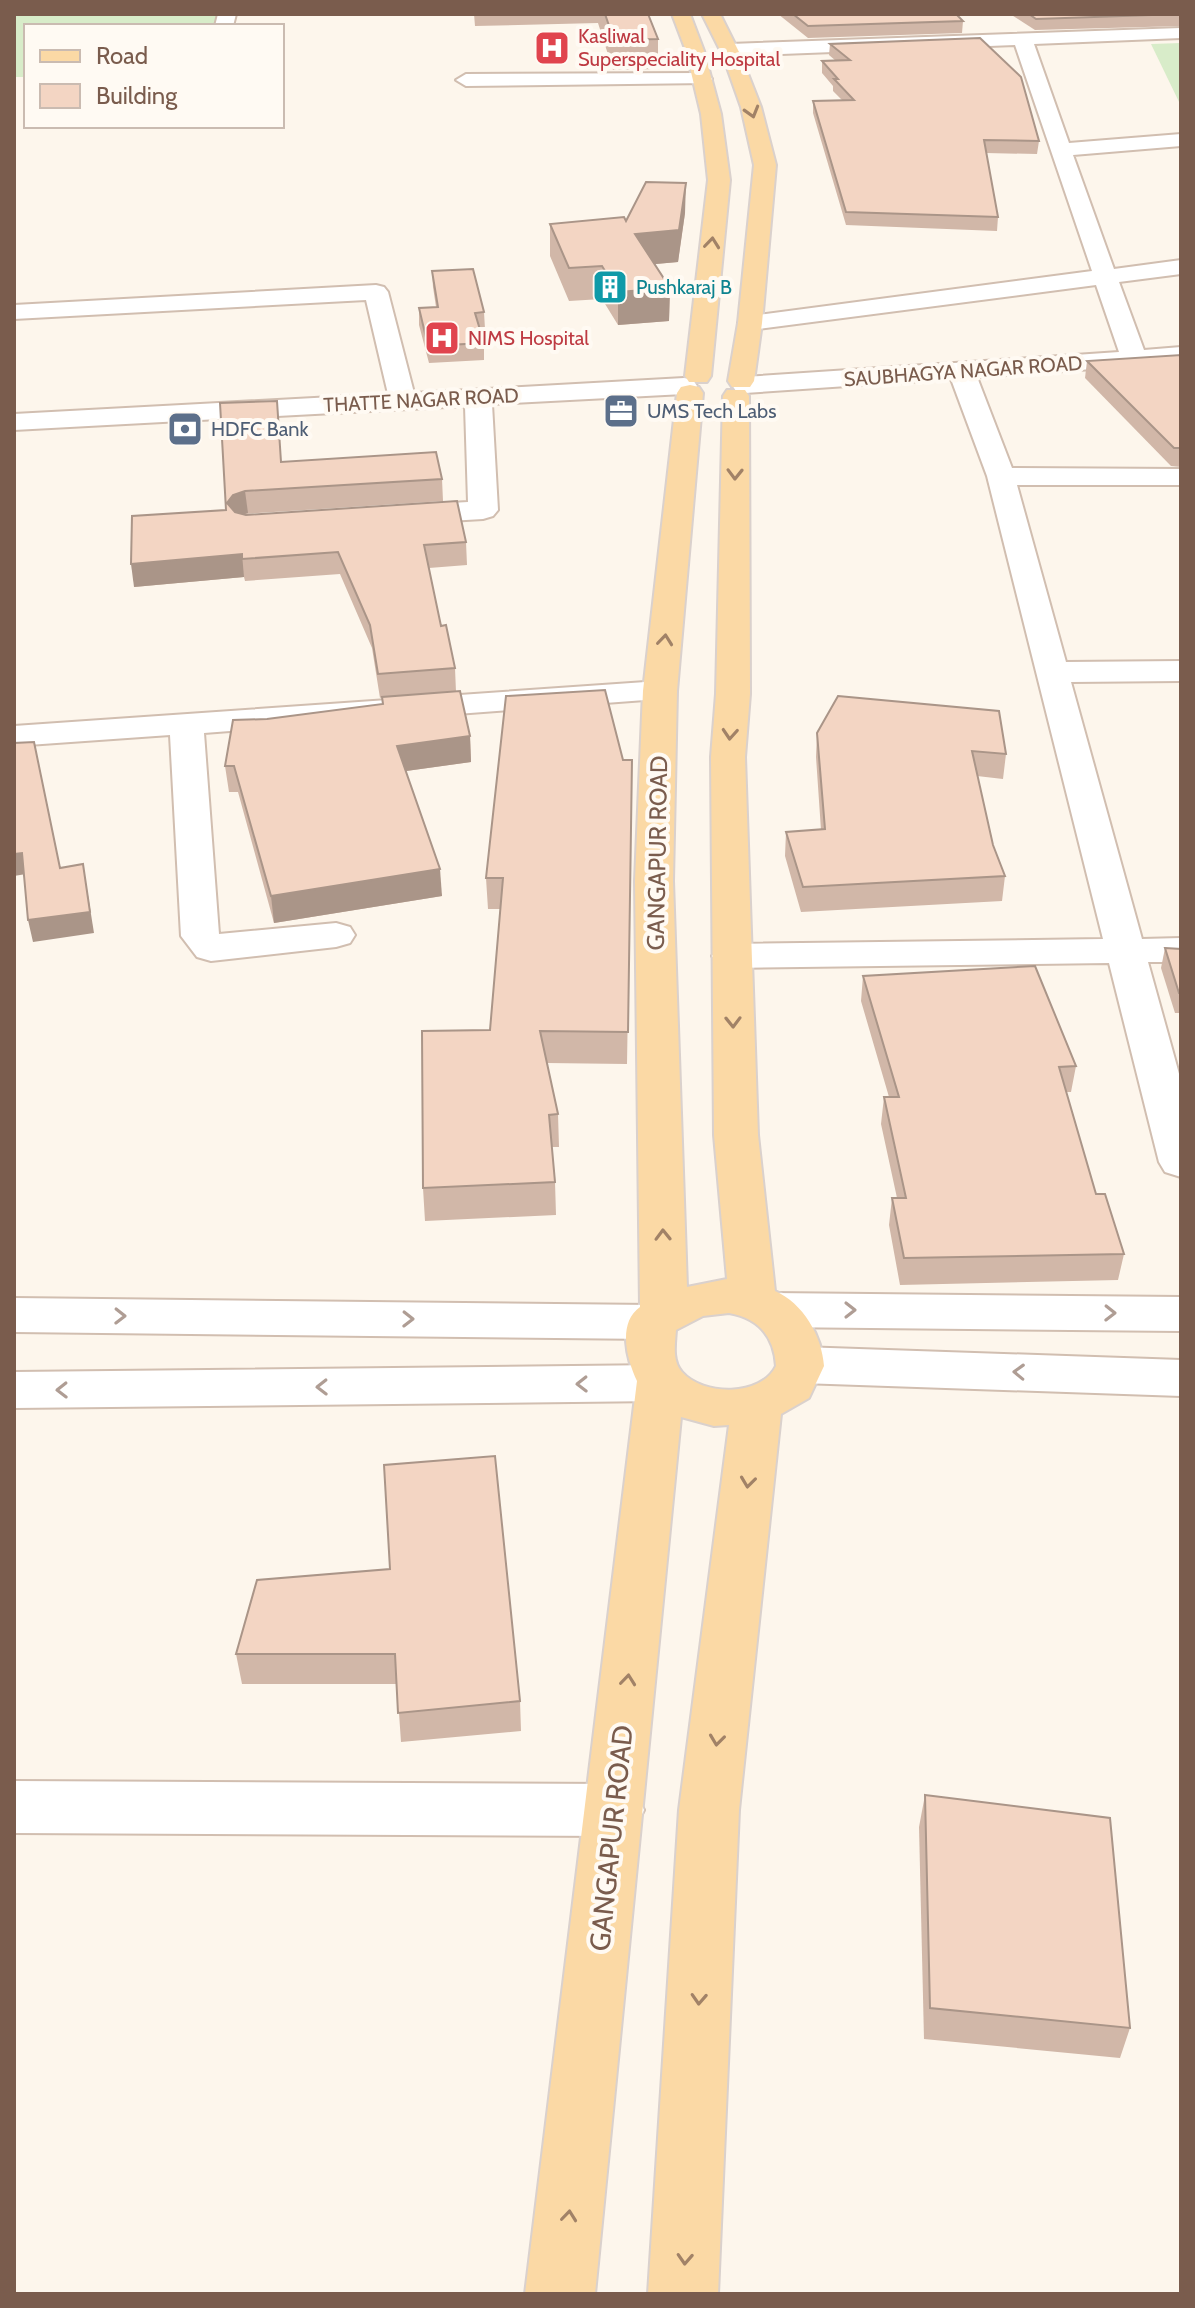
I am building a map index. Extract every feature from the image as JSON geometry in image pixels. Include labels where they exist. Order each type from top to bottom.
[{"type":"main road","name":"GANGAPUR ROAD","points":[[658,1318],[654,881],[660,691],[691,385],[719,180],[711,114],[695,51],[681,14]]},
{"type":"main road","points":[[711,14],[730,50],[751,107],[765,165],[741,387],[733,694],[728,757],[736,1135],[762,1305]]},
{"type":"main road","points":[[691,385],[717,375],[741,387]]},
{"type":"main road","points":[[729,1296],[762,1305],[788,1323],[801,1365],[795,1378],[780,1394],[757,1404],[732,1409],[704,1407],[679,1397],[660,1383],[647,1345],[658,1318],[683,1303],[705,1297],[729,1296]]},
{"type":"main road","name":"GANGAPUR ROAD","points":[[560,2294],[660,1383]]},
{"type":"main road","points":[[683,2294],[709,1810],[757,1404]]},
{"type":"street","points":[[927,21],[957,42]]},
{"type":"street","points":[[730,50],[1181,33]]},
{"type":"street","points":[[1023,40],[1134,359]]},
{"type":"street","points":[[466,80],[702,79]]},
{"type":"street","points":[[1059,150],[1181,140]]},
{"type":"street","points":[[750,323],[1181,267]]},
{"type":"street","points":[[15,320],[376,292],[403,401]]},
{"type":"street","name":"SAUBHAGYA NAGAR ROAD","points":[[741,387],[1181,355]]},
{"type":"street","points":[[962,372],[1001,476],[1181,1162]]},
{"type":"street","name":"THATTE NAGAR ROAD","points":[[14,422],[691,385]]},
{"type":"street","points":[[373,517],[483,510],[478,397]]},
{"type":"street","points":[[1001,476],[1181,477]]},
{"type":"street","points":[[1052,672],[1181,671]]},
{"type":"street","points":[[14,736],[660,691]]},
{"type":"street","points":[[186,724],[200,936],[211,949],[336,935]]},
{"type":"street","points":[[732,956],[1181,950]]},
{"type":"street","points":[[762,1305],[1181,1314]]},
{"type":"street","points":[[14,1315],[658,1318]]},
{"type":"street","points":[[801,1365],[1181,1378]]},
{"type":"street","points":[[14,1390],[660,1383]]},
{"type":"street","points":[[14,1807],[614,1810]]},
{"type":"green space","points":[[14,14],[220,14],[218,24],[24,24],[24,77],[14,77]]},
{"type":"green space","points":[[1181,43],[1181,106],[1151,44]]},
{"type":"building","points":[[605,14],[648,14],[658,39],[614,40]]},
{"type":"building","points":[[793,14],[956,14],[963,21],[808,26]]},
{"type":"building","points":[[1029,14],[1181,14],[1036,19]]},
{"type":"building","points":[[980,38],[1021,77],[1039,141],[984,140],[998,217],[846,212],[813,101],[854,100],[822,61],[850,60],[830,44]]},
{"type":"building","points":[[646,182],[686,183],[679,230],[635,234],[670,288],[618,292],[602,266],[569,268],[550,224],[624,217],[626,221]]},
{"type":"building","points":[[473,269],[484,312],[475,313],[484,343],[428,346],[419,308],[438,307],[432,271]]},
{"type":"building","points":[[1181,355],[1181,448],[1174,448],[1087,361]]},
{"type":"building","points":[[277,401],[281,462],[436,452],[442,479],[245,491],[233,495],[227,503],[235,512],[246,515],[457,501],[466,542],[424,545],[441,626],[446,625],[455,668],[378,674],[370,625],[338,552],[242,559],[242,554],[131,564],[132,516],[226,510],[220,403]]},
{"type":"building","points":[[605,690],[623,760],[632,760],[628,1032],[540,1031],[558,1114],[549,1115],[555,1182],[423,1188],[422,1031],[490,1030],[503,878],[486,878],[506,696]]},
{"type":"building","points":[[460,691],[470,736],[397,746],[440,869],[271,896],[234,766],[225,766],[233,720],[267,719],[383,704],[382,697]]},
{"type":"building","points":[[838,696],[999,711],[1006,754],[972,751],[993,845],[1005,876],[803,887],[786,832],[825,829],[817,733]]},
{"type":"building","points":[[34,742],[60,868],[83,864],[90,912],[28,920],[22,853],[14,854],[14,743]]},
{"type":"building","points":[[1165,948],[1181,949],[1181,993],[1179,993]]},
{"type":"building","points":[[1035,966],[1076,1066],[1059,1067],[1096,1194],[1105,1194],[1124,1254],[904,1258],[892,1198],[906,1198],[884,1097],[899,1097],[863,976]]},
{"type":"building","points":[[495,1456],[520,1701],[398,1713],[395,1654],[236,1654],[257,1580],[390,1569],[384,1465]]},
{"type":"building","points":[[925,1795],[1110,1818],[1130,2028],[930,2008]]},
{"type":"place","name":"Kasliwal Superspeciality Hospital","points":[[552,48]]},
{"type":"place","name":"Pushkaraj B","points":[[610,287]]},
{"type":"place","name":"NIMS Hospital","points":[[442,338]]},
{"type":"place","name":"UMS Tech Labs","points":[[621,411]]},
{"type":"place","name":"HDFC Bank","points":[[185,429]]}]
